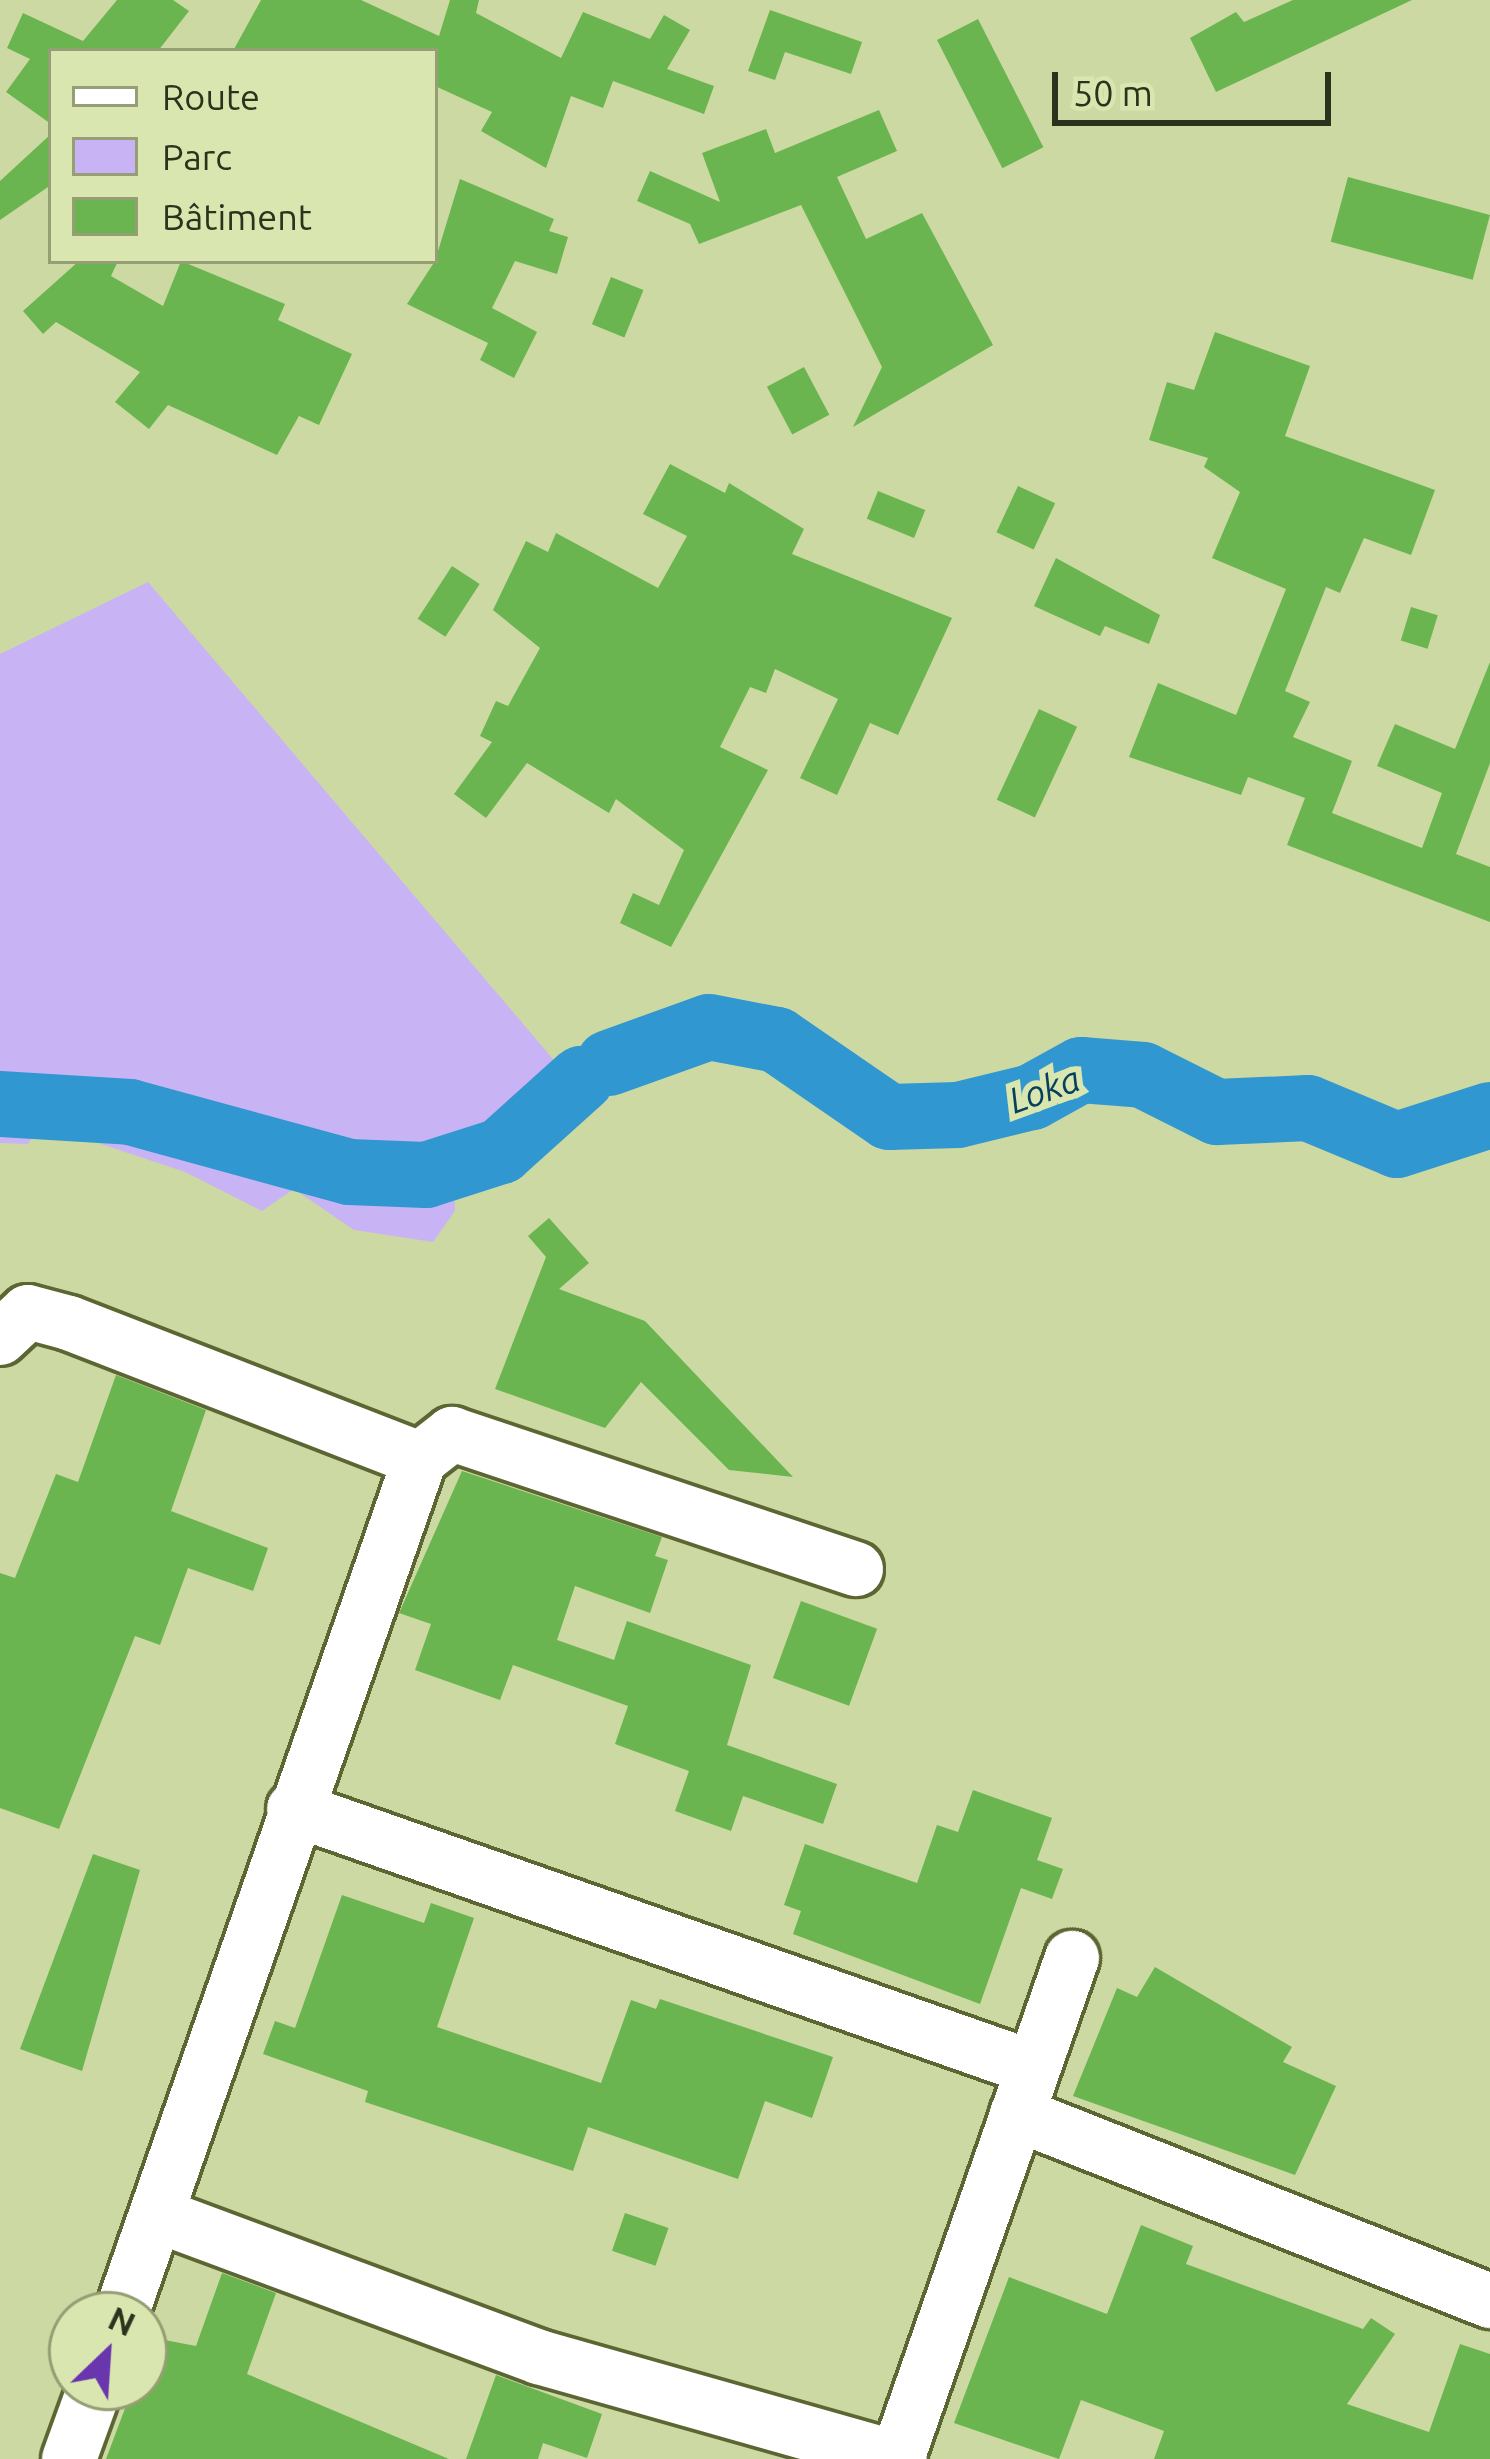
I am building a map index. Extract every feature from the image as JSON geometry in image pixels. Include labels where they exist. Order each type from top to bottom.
[{"type":"street","points":[[0,1338],[28,1312],[69,1323],[420,1459]]},
{"type":"street","points":[[130,2291],[294,1809],[420,1459],[452,1434],[856,1569]]},
{"type":"street","points":[[294,1809],[1025,2091],[1490,2301]]},
{"type":"street","points":[[157,2215],[539,2357],[898,2459],[1072,1958]]},
{"type":"street","points":[[69,2459],[86,2411]]},
{"type":"green space","points":[[148,582],[564,1072],[453,1165],[455,1211],[433,1242],[354,1230],[294,1189],[262,1211],[185,1172],[41,1124],[28,1144],[0,1143],[0,654]]},
{"type":"building","points":[[117,0],[173,0],[189,11],[160,48],[48,48],[48,122],[6,92],[30,59],[7,48],[23,13],[83,41]]},
{"type":"building","points":[[261,0],[361,0],[439,36],[450,0],[479,0],[476,13],[561,58],[583,12],[650,39],[664,15],[690,30],[667,69],[714,86],[704,114],[613,81],[603,108],[571,96],[546,168],[481,131],[492,112],[438,87],[438,48],[235,48]]},
{"type":"building","points":[[1293,0],[1412,0],[1216,92],[1190,38],[1236,12],[1244,22]]},
{"type":"building","points":[[770,10],[862,42],[851,74],[785,52],[775,80],[748,71]]},
{"type":"building","points":[[978,19],[1043,147],[1002,168],[937,40]]},
{"type":"building","points":[[879,110],[897,151],[837,177],[866,239],[922,213],[993,345],[853,427],[882,367],[801,205],[699,244],[690,224],[637,201],[650,171],[720,202],[702,153],[766,129],[775,153]]},
{"type":"building","points":[[48,137],[48,187],[0,220],[0,181]]},
{"type":"building","points":[[1348,177],[1490,215],[1473,280],[1331,242]]},
{"type":"building","points":[[460,179],[554,219],[549,231],[568,237],[557,274],[515,261],[492,308],[537,332],[514,378],[480,360],[488,343],[407,304],[433,264],[438,264]]},
{"type":"building","points":[[76,264],[117,264],[111,276],[163,306],[180,264],[188,264],[285,304],[278,320],[352,354],[319,425],[299,416],[277,455],[168,405],[149,429],[115,402],[140,372],[56,322],[43,334],[23,311]]},
{"type":"building","points":[[611,277],[643,290],[624,337],[592,324]]},
{"type":"building","points":[[1215,332],[1310,366],[1285,436],[1435,490],[1411,555],[1364,538],[1340,593],[1326,587],[1285,691],[1310,702],[1293,737],[1352,761],[1332,813],[1422,848],[1442,793],[1377,766],[1395,724],[1455,749],[1490,662],[1490,763],[1456,854],[1490,867],[1490,922],[1287,845],[1305,798],[1248,777],[1241,795],[1129,757],[1158,683],[1236,715],[1286,589],[1212,558],[1240,492],[1204,467],[1208,458],[1149,440],[1167,382],[1194,390]]},
{"type":"building","points":[[804,367],[829,415],[792,434],[767,387]]},
{"type":"building","points":[[670,464],[725,493],[729,483],[804,529],[792,554],[952,618],[898,735],[870,723],[837,795],[800,778],[838,699],[775,669],[766,693],[750,687],[720,747],[768,770],[671,947],[620,923],[633,893],[659,905],[684,850],[616,799],[609,813],[527,763],[486,818],[454,794],[492,742],[480,736],[496,701],[508,706],[540,648],[493,610],[526,541],[548,552],[556,533],[658,588],[687,536],[643,514]]},
{"type":"building","points":[[1018,486],[1055,503],[1034,550],[996,532]]},
{"type":"building","points":[[878,491],[925,510],[914,538],[867,519]]},
{"type":"building","points":[[1056,558],[1160,615],[1149,644],[1105,626],[1100,636],[1034,606]]},
{"type":"building","points":[[452,566],[480,584],[445,637],[418,619]]},
{"type":"building","points":[[1411,607],[1438,615],[1428,649],[1401,640]]},
{"type":"building","points":[[1039,709],[1077,727],[1035,817],[997,800]]},
{"type":"building","points":[[549,1218],[589,1263],[559,1289],[645,1321],[793,1477],[729,1470],[641,1382],[605,1428],[495,1389],[546,1257],[528,1236]]},
{"type":"building","points":[[116,1375],[206,1410],[171,1511],[268,1548],[253,1591],[188,1568],[160,1645],[135,1636],[59,1829],[0,1808],[0,1573],[15,1578],[56,1474],[78,1482]]},
{"type":"building","points":[[462,1471],[662,1537],[655,1556],[668,1560],[650,1613],[575,1586],[557,1640],[614,1660],[627,1621],[751,1665],[727,1745],[837,1784],[823,1824],[743,1796],[731,1831],[675,1811],[689,1771],[615,1744],[628,1706],[513,1665],[500,1700],[415,1670],[431,1624],[399,1613]]},
{"type":"building","points":[[801,1601],[877,1629],[849,1706],[773,1678]]},
{"type":"building","points":[[973,1790],[1052,1818],[1037,1860],[1063,1869],[1052,1899],[1021,1888],[980,2004],[793,1934],[801,1911],[784,1905],[805,1844],[917,1883],[937,1825],[958,1832]]},
{"type":"building","points":[[93,1854],[140,1870],[82,2071],[20,2049]]},
{"type":"building","points":[[342,1895],[424,1923],[431,1903],[474,1918],[437,2027],[601,2083],[631,2000],[656,2009],[660,1999],[833,2057],[812,2118],[765,2101],[738,2179],[588,2127],[573,2171],[365,2102],[368,2091],[263,2054],[275,2021],[295,2028]]},
{"type":"building","points":[[1155,1967],[1292,2047],[1283,2062],[1336,2086],[1295,2175],[1073,2096],[1117,1988],[1137,1997]]},
{"type":"building","points":[[625,2213],[668,2228],[655,2266],[612,2251]]},
{"type":"building","points":[[1141,2225],[1193,2246],[1186,2264],[1363,2329],[1371,2318],[1395,2334],[1347,2404],[1429,2432],[1460,2344],[1490,2354],[1490,2459],[1154,2459],[1164,2431],[1081,2400],[1059,2459],[954,2423],[1009,2277],[1107,2314]]},
{"type":"building","points":[[222,2273],[276,2293],[247,2374],[449,2459],[106,2459],[124,2411],[168,2411],[168,2341],[196,2346]]},
{"type":"building","points":[[496,2375],[602,2414],[587,2458],[543,2443],[538,2459],[466,2459]]},
{"type":"waterway","name":"Loka","points":[[609,1063],[709,1027],[777,1040],[889,1117],[958,1115],[1032,1097],[1081,1070],[1143,1075],[1217,1112],[1308,1108],[1397,1145],[1490,1115]]},
{"type":"waterway","name":"Loka","points":[[0,1104],[130,1112],[349,1172],[426,1175],[501,1151],[581,1079]]}]
